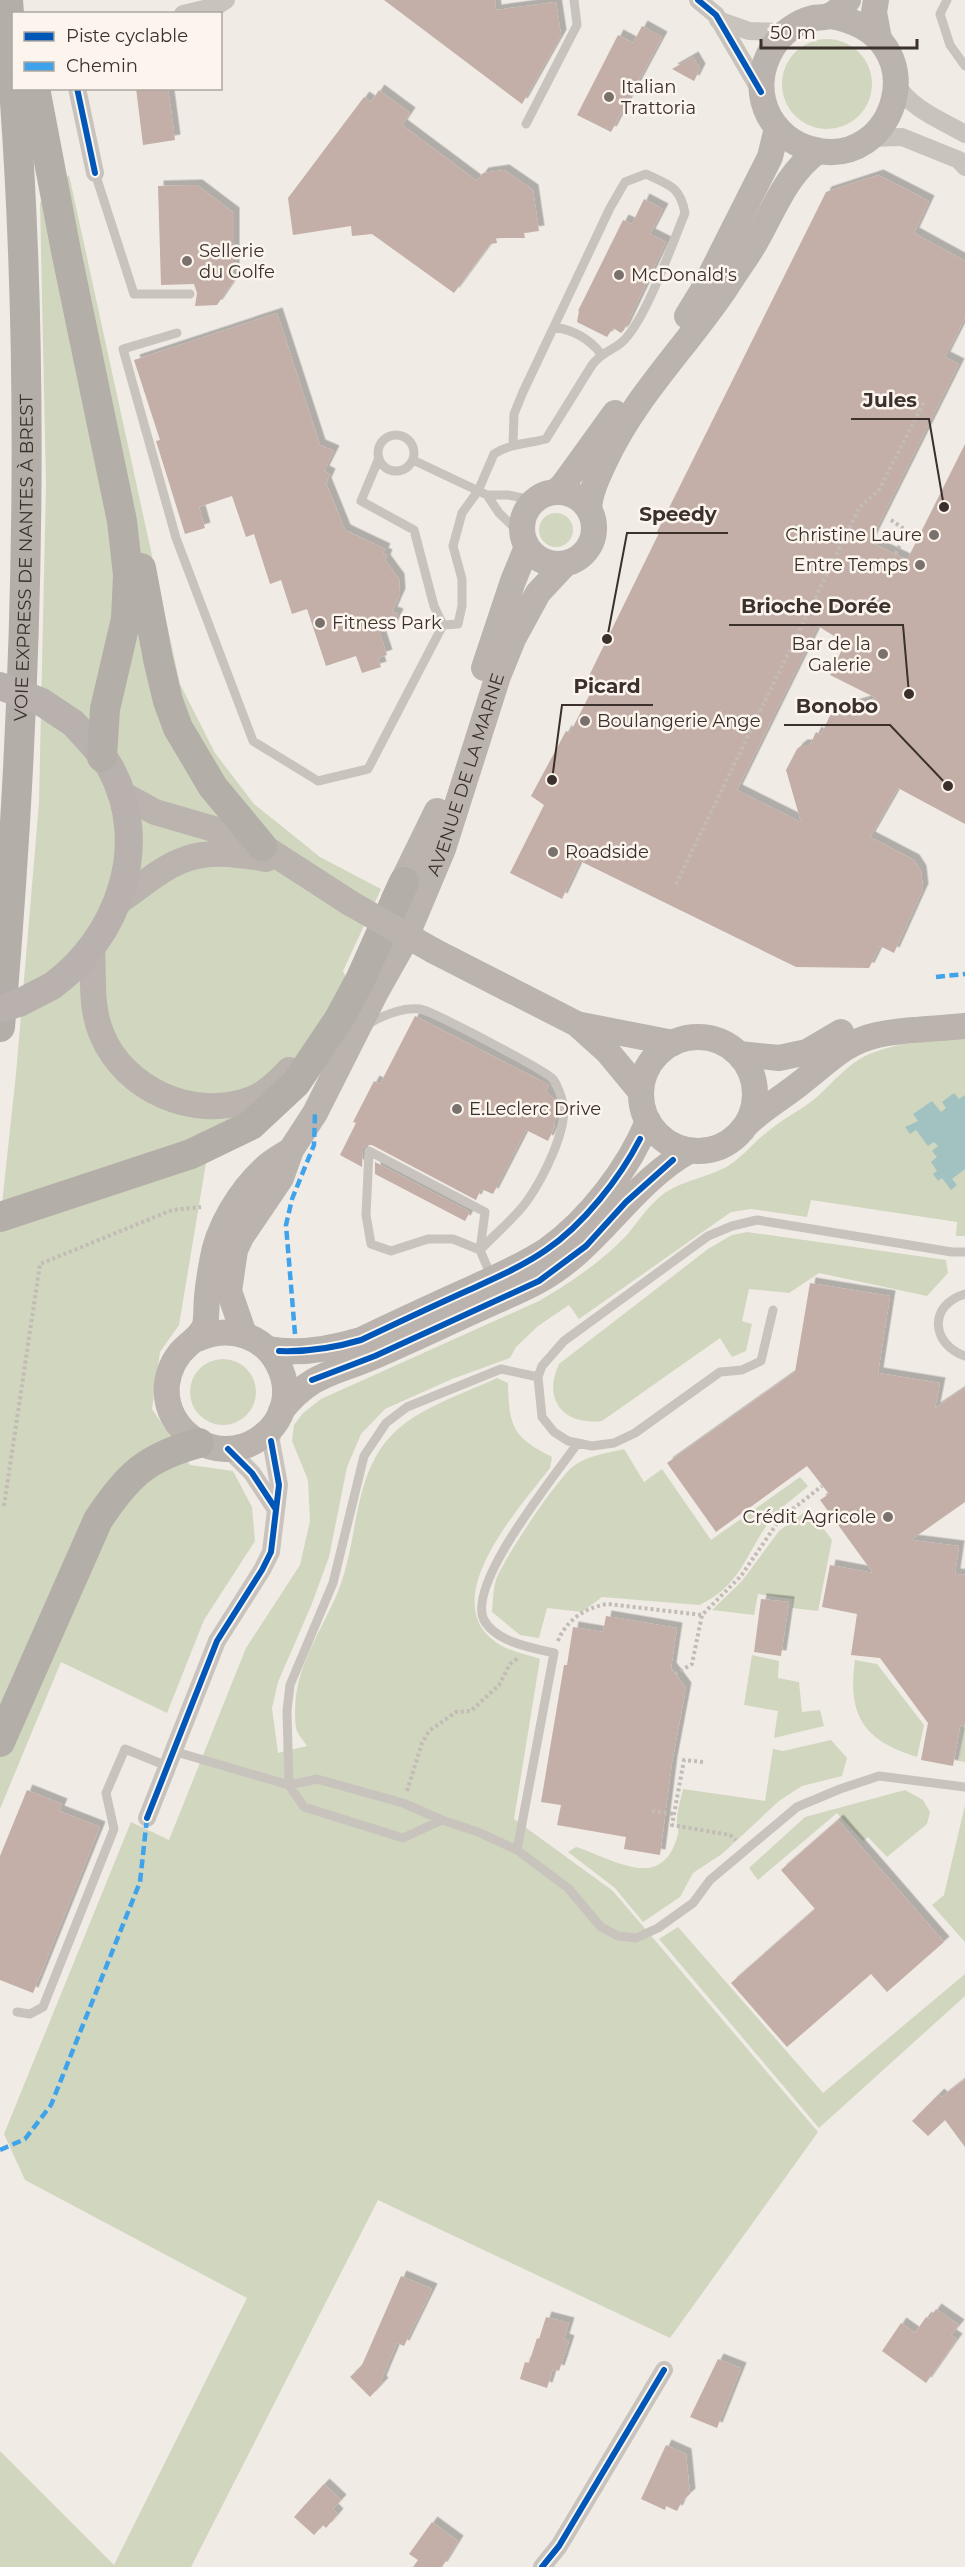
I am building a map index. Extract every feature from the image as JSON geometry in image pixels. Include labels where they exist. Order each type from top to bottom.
[{"type":"highway","points":[[8,0],[12,53]]},
{"type":"highway","name":"VOIE EXPRESS DE NANTES À BREST","points":[[0,1027],[15,842],[24,595],[26,417],[23,266],[14,90]]},
{"type":"highway","points":[[35,90],[68,262],[122,521],[128,575],[126,619],[105,709],[102,757]]},
{"type":"highway","points":[[122,521],[136,546],[158,659],[168,701],[178,728],[213,788],[262,846]]},
{"type":"highway","points":[[0,1217],[191,1154],[251,1125],[296,1083],[339,1019],[361,978],[404,882]]},
{"type":"highway","points":[[0,1742],[98,1520],[116,1492],[141,1467],[168,1452],[199,1443]]},
{"type":"main road","points":[[876,0],[874,12],[879,39]]},
{"type":"main road","points":[[839,8],[848,19],[865,27],[879,39],[892,60],[896,84],[893,105],[884,123],[869,138],[853,147],[836,152],[818,151],[803,147],[789,139],[777,128],[764,105],[761,92],[762,75],[766,59],[774,44],[786,32],[799,23],[839,8]]},
{"type":"main road","points":[[777,128],[770,157],[703,290],[683,322],[563,485],[525,514],[525,541],[543,561],[565,564],[575,561],[590,547],[595,528],[589,509],[590,500],[600,472],[630,415],[725,290],[752,248],[792,176],[806,159],[818,151]]},
{"type":"main road","points":[[547,495],[575,496],[589,509]]},
{"type":"main road","name":"AVENUE DE LA MARNE","points":[[244,1334],[229,1291],[235,1250],[241,1237],[281,1178],[291,1150],[315,1113],[376,992],[419,881],[437,811],[525,541]]},
{"type":"main road","name":"AVENUE DE LA MARNE","points":[[376,992],[403,944],[430,883],[454,816],[498,676],[513,639],[538,593],[565,564]]},
{"type":"main road","points":[[0,686],[40,701],[73,723],[102,757],[111,769],[120,793],[126,816],[128,850],[118,902],[92,949],[80,963],[52,986],[36,996],[0,1009]]},
{"type":"main road","points":[[120,793],[155,812],[224,832],[262,846],[350,903],[434,951],[578,1024],[673,1043]]},
{"type":"main road","points":[[92,949],[93,1002],[97,1021],[103,1037],[125,1068],[145,1086],[173,1100],[213,1107],[249,1100],[276,1084],[307,1050],[404,882],[437,811]]},
{"type":"main road","points":[[118,902],[171,865],[190,856],[208,853],[263,858],[308,876]]},
{"type":"main road","points":[[965,1008],[853,1026],[807,1052],[779,1058],[739,1054],[715,1040],[701,1037],[687,1038],[673,1043],[660,1052],[650,1064],[641,1092],[648,1121],[665,1141],[689,1151],[706,1151],[723,1146],[737,1136],[765,1107],[804,1080],[827,1059],[853,1043],[877,1035],[965,1026]]},
{"type":"main road","points":[[578,1024],[607,1051],[641,1092]]},
{"type":"main road","points":[[739,1054],[751,1073],[755,1094],[748,1123]]},
{"type":"main road","points":[[268,1349],[301,1352],[361,1340],[492,1279],[547,1250],[574,1227],[610,1186],[632,1156],[648,1121]]},
{"type":"main road","name":"AVENUE DE LA MARNE","points":[[197,1339],[205,1325],[213,1259],[220,1231],[227,1217],[265,1168],[291,1150]]},
{"type":"main road","points":[[277,1418],[284,1384],[282,1371],[268,1349],[244,1334],[220,1332],[197,1339],[188,1345],[173,1363],[167,1385],[167,1397],[169,1408],[180,1428],[199,1443],[228,1449],[257,1440],[277,1418],[295,1393],[312,1380],[375,1356],[539,1281],[586,1246],[655,1175],[673,1160],[689,1151]]},
{"type":"street","points":[[192,12],[217,6],[226,0]]},
{"type":"street","points":[[699,0],[718,20],[761,92]]},
{"type":"street","points":[[718,20],[749,31],[786,32]]},
{"type":"street","points":[[896,84],[903,95],[917,107],[965,134]]},
{"type":"street","points":[[77,90],[95,173]]},
{"type":"street","points":[[869,138],[902,138],[959,160],[965,167]]},
{"type":"street","points":[[147,1818],[217,1641],[272,1551],[279,1485],[271,1441],[277,1418]]},
{"type":"street","points":[[228,1449],[252,1473],[275,1508]]},
{"type":"street","points":[[542,2567],[559,2546],[664,2370]]},
{"type":"lane","points":[[526,124],[576,25],[574,0]]},
{"type":"lane","points":[[947,0],[940,14],[950,45],[965,66]]},
{"type":"lane","points":[[95,173],[134,294],[190,294]]},
{"type":"lane","points":[[442,625],[458,624],[462,606],[462,579],[453,546],[462,513],[483,493],[494,454],[513,444],[532,443],[546,439],[601,354],[622,342],[639,319],[685,213],[681,196],[672,186],[646,174],[625,182],[610,208],[514,414],[513,444]]},
{"type":"lane","points":[[554,327],[567,329],[592,342],[601,354]]},
{"type":"lane","points":[[177,333],[123,349],[176,538],[253,741],[318,781],[368,769],[442,625]]},
{"type":"lane","points":[[397,434],[403,436],[414,448],[413,460],[404,469],[392,470],[382,464],[379,458],[378,450],[383,440],[397,434]]},
{"type":"lane","points":[[379,458],[361,501],[414,530],[434,606],[442,625]]},
{"type":"lane","points":[[413,460],[483,493],[508,495],[527,500],[547,495]]},
{"type":"lane","points":[[483,493],[525,541]]},
{"type":"lane","points":[[358,1031],[381,1016],[422,1009],[465,1029],[553,1079],[564,1105],[561,1133],[544,1173],[526,1202],[480,1250]]},
{"type":"lane","points":[[480,1250],[453,1239],[428,1239],[391,1251],[371,1244],[366,1215],[369,1151],[485,1212],[480,1250],[492,1279]]},
{"type":"lane","points":[[773,1310],[761,1360],[742,1370],[720,1372],[635,1434],[614,1443],[592,1446],[577,1444],[567,1441],[554,1432],[542,1417],[538,1377],[542,1366],[564,1341],[708,1236],[732,1226],[757,1220],[952,1252],[965,1252]]},
{"type":"lane","points":[[965,1294],[945,1305],[939,1317],[939,1330],[943,1342],[953,1352],[965,1356]]},
{"type":"lane","points":[[442,1820],[404,1838],[303,1807],[289,1785],[287,1712],[290,1685],[333,1583],[364,1456],[386,1423],[407,1407],[501,1369],[538,1377]]},
{"type":"lane","points":[[517,1850],[554,1653],[531,1648],[497,1633],[484,1620],[481,1606],[485,1586],[497,1560],[577,1444]]},
{"type":"lane","points":[[16,2012],[30,2014],[43,2007],[114,1829],[106,1793],[125,1749],[289,1785],[317,1779],[403,1803],[517,1850],[568,1888],[601,1927],[618,1936],[636,1938],[658,1928],[693,1903],[710,1880],[797,1807],[879,1776],[965,1787]]},
{"type":"path","points":[[676,884],[859,508],[879,490],[925,400]]},
{"type":"path","points":[[891,520],[907,531],[895,555]]},
{"type":"path","points":[[4,1506],[40,1264],[172,1210],[201,1206]]},
{"type":"path","points":[[675,1674],[693,1664],[702,1615],[741,1576],[780,1520],[822,1486]]},
{"type":"path","points":[[554,1653],[562,1629],[571,1620],[597,1605],[608,1604],[702,1615]]},
{"type":"path","points":[[403,1803],[422,1743],[429,1731],[456,1712],[471,1711],[499,1685],[510,1664],[531,1648]]},
{"type":"path","points":[[652,1811],[674,1814]]},
{"type":"green space","points":[[827,39],[844,43],[859,52],[868,67],[872,84],[868,101],[859,116],[844,125],[827,129],[810,125],[795,116],[786,101],[782,84],[786,67],[795,52],[810,43]]},
{"type":"green space","points":[[69,175],[180,684],[215,753],[254,804],[320,857],[381,889],[343,971],[357,1001],[206,1163],[179,1325],[160,1352],[152,1409],[190,1465],[233,1471],[252,1507],[255,1541],[204,1620],[167,1713],[61,1662],[0,1809],[0,1222],[16,1074],[39,803],[46,484],[40,202]]},
{"type":"green space","points":[[556,513],[568,518],[573,530],[568,542],[556,547],[544,542],[539,530],[544,518]]},
{"type":"green space","points":[[965,1036],[965,1236],[956,1236],[957,1222],[811,1200],[807,1217],[751,1209],[731,1212],[579,1319],[569,1305],[538,1326],[516,1347],[510,1358],[452,1379],[385,1409],[361,1434],[347,1467],[329,1557],[311,1606],[278,1682],[272,1708],[278,1753],[307,1746],[298,1733],[295,1723],[300,1677],[309,1651],[339,1589],[362,1491],[377,1454],[400,1428],[426,1410],[497,1378],[508,1383],[510,1410],[515,1429],[528,1443],[552,1457],[550,1468],[521,1505],[490,1552],[479,1576],[475,1600],[478,1622],[493,1640],[510,1650],[540,1659],[514,1819],[613,1891],[818,2132],[670,2338],[378,2200],[191,2567],[0,2567],[0,2451],[114,2565],[247,2298],[25,2180],[4,2134],[131,1822],[169,1840],[246,1648],[300,1565],[310,1521],[308,1480],[292,1441],[294,1425],[303,1413],[321,1399],[539,1301],[562,1287],[616,1246],[662,1195],[733,1162],[772,1128],[818,1096],[853,1063],[890,1047]]},
{"type":"green space","points":[[747,1232],[946,1260],[948,1273],[927,1296],[819,1273],[789,1293],[749,1289],[742,1321],[752,1324],[746,1351],[732,1357],[720,1338],[602,1421],[577,1419],[567,1415],[560,1408],[553,1389],[554,1377],[559,1364],[708,1249],[732,1235]]},
{"type":"green space","points":[[223,1359],[235,1362],[246,1369],[253,1380],[256,1392],[253,1404],[246,1415],[235,1422],[223,1425],[211,1422],[200,1415],[193,1404],[190,1392],[193,1380],[200,1369],[211,1362]]},
{"type":"green space","points":[[624,1449],[644,1482],[662,1469],[711,1540],[800,1477],[808,1486],[787,1503],[766,1526],[744,1564],[727,1586],[699,1605],[602,1597],[582,1612],[547,1608],[539,1638],[520,1635],[492,1612],[496,1580],[509,1555],[557,1484],[575,1465],[599,1455]]},
{"type":"green space","points":[[809,1509],[832,1540],[818,1611],[792,1608],[793,1599],[758,1594],[754,1615],[712,1610],[742,1581],[779,1531]]},
{"type":"green space","points":[[752,1655],[779,1661],[778,1678],[799,1682],[802,1712],[820,1710],[824,1726],[774,1738],[778,1711],[744,1705]]},
{"type":"green space","points":[[855,1660],[877,1664],[924,1725],[917,1757],[884,1743],[863,1724],[854,1697]]},
{"type":"green space","points":[[965,1727],[965,1762],[959,1761]]},
{"type":"green space","points":[[831,1740],[847,1758],[842,1776],[802,1786],[779,1801],[722,1854],[693,1873],[680,1897],[643,1922],[615,1888],[568,1852],[576,1847],[621,1864],[636,1867],[649,1868],[661,1863],[671,1852],[678,1834],[677,1817],[683,1789],[765,1801],[773,1749],[783,1751]]},
{"type":"green space","points":[[905,1790],[923,1800],[930,1812],[927,1824],[887,1857],[868,1837],[863,1841],[837,1813],[758,1880],[749,1868],[805,1817]]},
{"type":"green space","points":[[965,1805],[965,1942],[932,1905],[944,1895]]},
{"type":"green space","points":[[678,1927],[823,2093],[965,1974],[965,1996],[819,2128],[659,1939]]},
{"type":"water","points":[[954,1093],[959,1099],[965,1095],[965,1169],[952,1179],[957,1185],[951,1190],[942,1178],[938,1181],[933,1174],[937,1171],[931,1162],[937,1157],[932,1151],[938,1146],[934,1142],[928,1146],[916,1130],[910,1134],[905,1127],[918,1121],[913,1114],[932,1101],[941,1112],[946,1108],[942,1102]]},
{"type":"building","points":[[384,0],[495,0],[496,10],[556,2],[561,35],[522,104]]},
{"type":"building","points":[[642,26],[662,37],[611,132],[577,115],[618,35],[633,43]]},
{"type":"building","points":[[693,57],[700,69],[694,81],[672,69]]},
{"type":"building","points":[[136,90],[168,90],[175,140],[143,145]]},
{"type":"building","points":[[379,90],[410,113],[402,125],[477,181],[483,173],[504,170],[533,190],[539,231],[524,233],[525,238],[496,238],[497,243],[490,244],[454,293],[372,234],[352,236],[351,226],[293,235],[288,198],[364,97],[371,102]]},
{"type":"building","points":[[878,175],[929,201],[914,233],[965,261],[965,318],[945,357],[959,364],[870,542],[907,560],[965,444],[965,824],[898,788],[870,837],[914,860],[921,871],[923,889],[894,953],[880,946],[869,968],[796,967],[580,861],[562,899],[510,873],[544,805],[531,796],[566,731],[570,733],[593,688],[585,684],[659,533],[657,532],[826,192]],"holes":[[[818,626],[845,643],[830,675],[876,698],[832,711],[821,735],[816,732],[810,745],[802,745],[797,749],[786,770],[801,822],[737,790]]]},
{"type":"building","points":[[197,185],[234,213],[234,280],[217,305],[195,306],[197,293],[194,284],[161,285],[158,186]]},
{"type":"building","name":"McDonald's","points":[[644,199],[663,209],[650,234],[666,242],[624,330],[621,333],[613,328],[607,337],[577,322],[578,311],[623,220],[632,224]]},
{"type":"building","points":[[277,313],[320,445],[334,451],[324,471],[330,474],[326,483],[345,530],[385,549],[383,553],[387,555],[385,560],[399,579],[400,594],[392,612],[398,614],[392,627],[379,631],[387,655],[378,658],[381,667],[362,673],[356,656],[326,666],[307,609],[292,614],[281,580],[270,584],[254,534],[246,537],[232,496],[199,507],[205,528],[185,534],[156,441],[160,440],[134,360]]},
{"type":"building","name":"E.Leclerc Drive","points":[[415,1016],[549,1085],[546,1091],[554,1099],[556,1113],[554,1128],[548,1141],[526,1130],[493,1194],[481,1189],[476,1200],[372,1145],[366,1145],[363,1148],[362,1167],[340,1155],[356,1123],[353,1122],[374,1081],[380,1084]]},
{"type":"building","points":[[375,1162],[470,1212],[465,1221],[375,1174]]},
{"type":"building","name":"Crédit Agricole","points":[[810,1283],[890,1296],[878,1373],[940,1383],[935,1408],[965,1388],[965,1502],[911,1540],[959,1546],[955,1574],[965,1575],[965,1724],[960,1727],[953,1766],[921,1760],[928,1723],[880,1658],[851,1655],[857,1614],[822,1607],[830,1565],[873,1573],[820,1500],[829,1494],[807,1466],[716,1532],[667,1463],[795,1372]]},
{"type":"building","points":[[761,1599],[789,1602],[781,1656],[754,1652]]},
{"type":"building","points":[[606,1616],[677,1628],[671,1668],[686,1688],[672,1762],[660,1855],[624,1849],[626,1837],[557,1825],[561,1805],[541,1802],[564,1665],[567,1665],[573,1627],[603,1632]]},
{"type":"building","points":[[27,1790],[62,1804],[59,1811],[100,1827],[33,1993],[0,1980],[0,1856]]},
{"type":"building","points":[[838,1820],[944,1942],[887,1992],[871,1974],[787,2047],[731,1983],[815,1909],[781,1870]]},
{"type":"building","points":[[965,2079],[965,2147],[945,2120],[928,2136],[912,2121],[939,2094],[942,2097]]},
{"type":"building","points":[[401,2276],[432,2289],[404,2346],[397,2343],[381,2381],[383,2383],[370,2397],[350,2377],[362,2365]]},
{"type":"building","points":[[936,2309],[959,2325],[951,2335],[957,2339],[926,2383],[882,2351],[901,2323],[915,2333],[926,2317],[929,2319]]},
{"type":"building","points":[[546,2317],[569,2323],[564,2339],[569,2341],[559,2371],[553,2369],[547,2388],[520,2379],[525,2362],[529,2363]]},
{"type":"building","points":[[718,2359],[741,2368],[717,2428],[690,2417]]},
{"type":"building","points":[[666,2445],[686,2454],[690,2494],[682,2501],[677,2511],[666,2506],[665,2510],[641,2499]]},
{"type":"building","points":[[324,2484],[341,2500],[333,2509],[338,2514],[326,2528],[323,2525],[314,2535],[294,2517]]},
{"type":"building","points":[[432,2522],[458,2541],[442,2567],[413,2567],[418,2560],[409,2554]]},
{"type":"marked path","points":[[936,977],[965,974]]},
{"type":"marked path","points":[[295,1334],[286,1225],[292,1199],[314,1145],[315,1113]]},
{"type":"marked path","points":[[0,2150],[25,2139],[51,2105],[140,1882],[147,1818]]},
{"type":"cycle path","points":[[698,0],[716,15],[761,92]]},
{"type":"cycle path","points":[[77,90],[95,173]]},
{"type":"cycle path","points":[[279,1351],[320,1349],[361,1340],[528,1261],[560,1240],[587,1214],[611,1185],[640,1139]]},
{"type":"cycle path","points":[[312,1380],[375,1356],[539,1281],[586,1246],[626,1202],[673,1160]]},
{"type":"cycle path","points":[[147,1818],[217,1641],[271,1552],[279,1485],[271,1441]]},
{"type":"cycle path","points":[[228,1449],[252,1473],[275,1508]]},
{"type":"cycle path","points":[[542,2567],[559,2546],[664,2370]]},
{"type":"place","name":"Italian Trattoria","points":[[609,97]]},
{"type":"place","name":"Sellerie du Golfe","points":[[187,261]]},
{"type":"place","name":"McDonald's","points":[[619,275]]},
{"type":"place","name":"Jules","points":[[944,507]]},
{"type":"place","name":"Christine Laure","points":[[934,535]]},
{"type":"place","name":"Entre Temps","points":[[920,565]]},
{"type":"place","name":"Fitness Park","points":[[320,623]]},
{"type":"place","name":"Speedy","points":[[607,639]]},
{"type":"place","name":"Bar de la Galerie","points":[[883,654]]},
{"type":"place","name":"Brioche Dorée","points":[[909,694]]},
{"type":"place","name":"Boulangerie Ange","points":[[585,721]]},
{"type":"place","name":"Picard","points":[[552,780]]},
{"type":"place","name":"Bonobo","points":[[948,786]]},
{"type":"place","name":"Roadside","points":[[553,852]]},
{"type":"place","name":"E.Leclerc Drive","points":[[457,1109]]},
{"type":"place","name":"Crédit Agricole","points":[[888,1517]]}]
